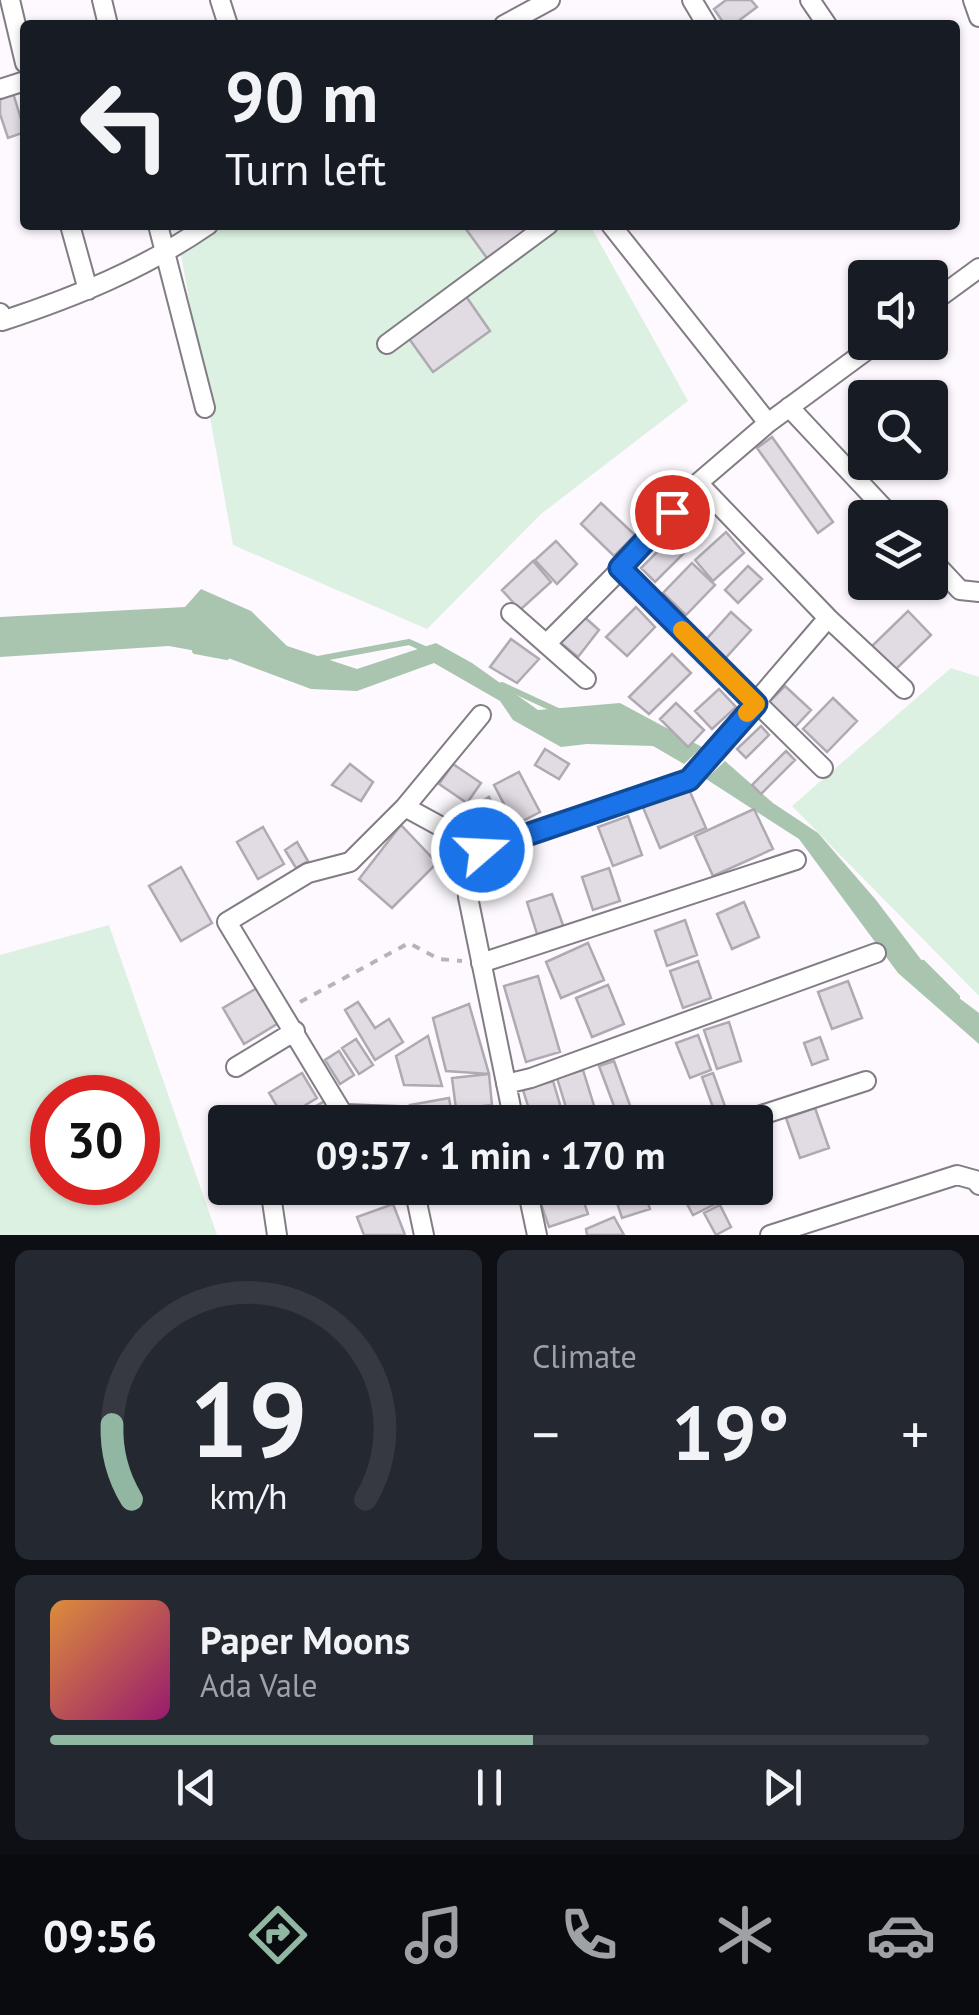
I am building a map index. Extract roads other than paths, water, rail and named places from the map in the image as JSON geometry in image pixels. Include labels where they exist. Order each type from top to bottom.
[{"type":"street","points":[[10,0],[20,42]]},
{"type":"street","points":[[513,20],[550,0]]},
{"type":"street","points":[[972,0],[979,16]]},
{"type":"street","points":[[71,230],[88,290]]},
{"type":"street","points":[[159,230],[204,408]]},
{"type":"street","points":[[0,313],[2,322],[88,290],[166,254],[201,230]]},
{"type":"street","points":[[387,344],[541,230]]},
{"type":"street","points":[[615,230],[768,423]]},
{"type":"street","points":[[948,291],[979,268]]},
{"type":"street","points":[[546,644],[698,483],[768,423],[854,360]]},
{"type":"street","points":[[790,407],[875,500]]},
{"type":"street","points":[[698,483],[828,618],[904,690]]},
{"type":"street","points":[[620,568],[822,768]]},
{"type":"street","points":[[948,577],[960,590],[979,592]]},
{"type":"street","points":[[511,613],[586,679]]},
{"type":"street","points":[[510,1105],[466,872],[482,850],[692,777],[828,618]]},
{"type":"street","points":[[338,1105],[227,922],[308,873],[350,862],[405,807],[481,715]]},
{"type":"street","points":[[405,807],[482,850]]},
{"type":"street","points":[[482,963],[796,860]]},
{"type":"street","points":[[506,1084],[532,1078],[876,953]]},
{"type":"street","points":[[236,1067],[295,1031]]},
{"type":"street","points":[[773,1111],[866,1081]]},
{"type":"street","points":[[770,1235],[957,1175],[975,1180],[979,1186]]},
{"type":"street","points":[[273,1205],[277,1235]]},
{"type":"street","points":[[418,1205],[424,1235]]},
{"type":"street","points":[[534,1205],[537,1235]]},
{"type":"waterway","points":[[318,659],[409,642],[427,650]]},
{"type":"waterway","points":[[195,651],[227,657]]},
{"type":"waterway","points":[[502,685],[558,711]]},
{"type":"waterway","points":[[923,963],[957,997]]}]
